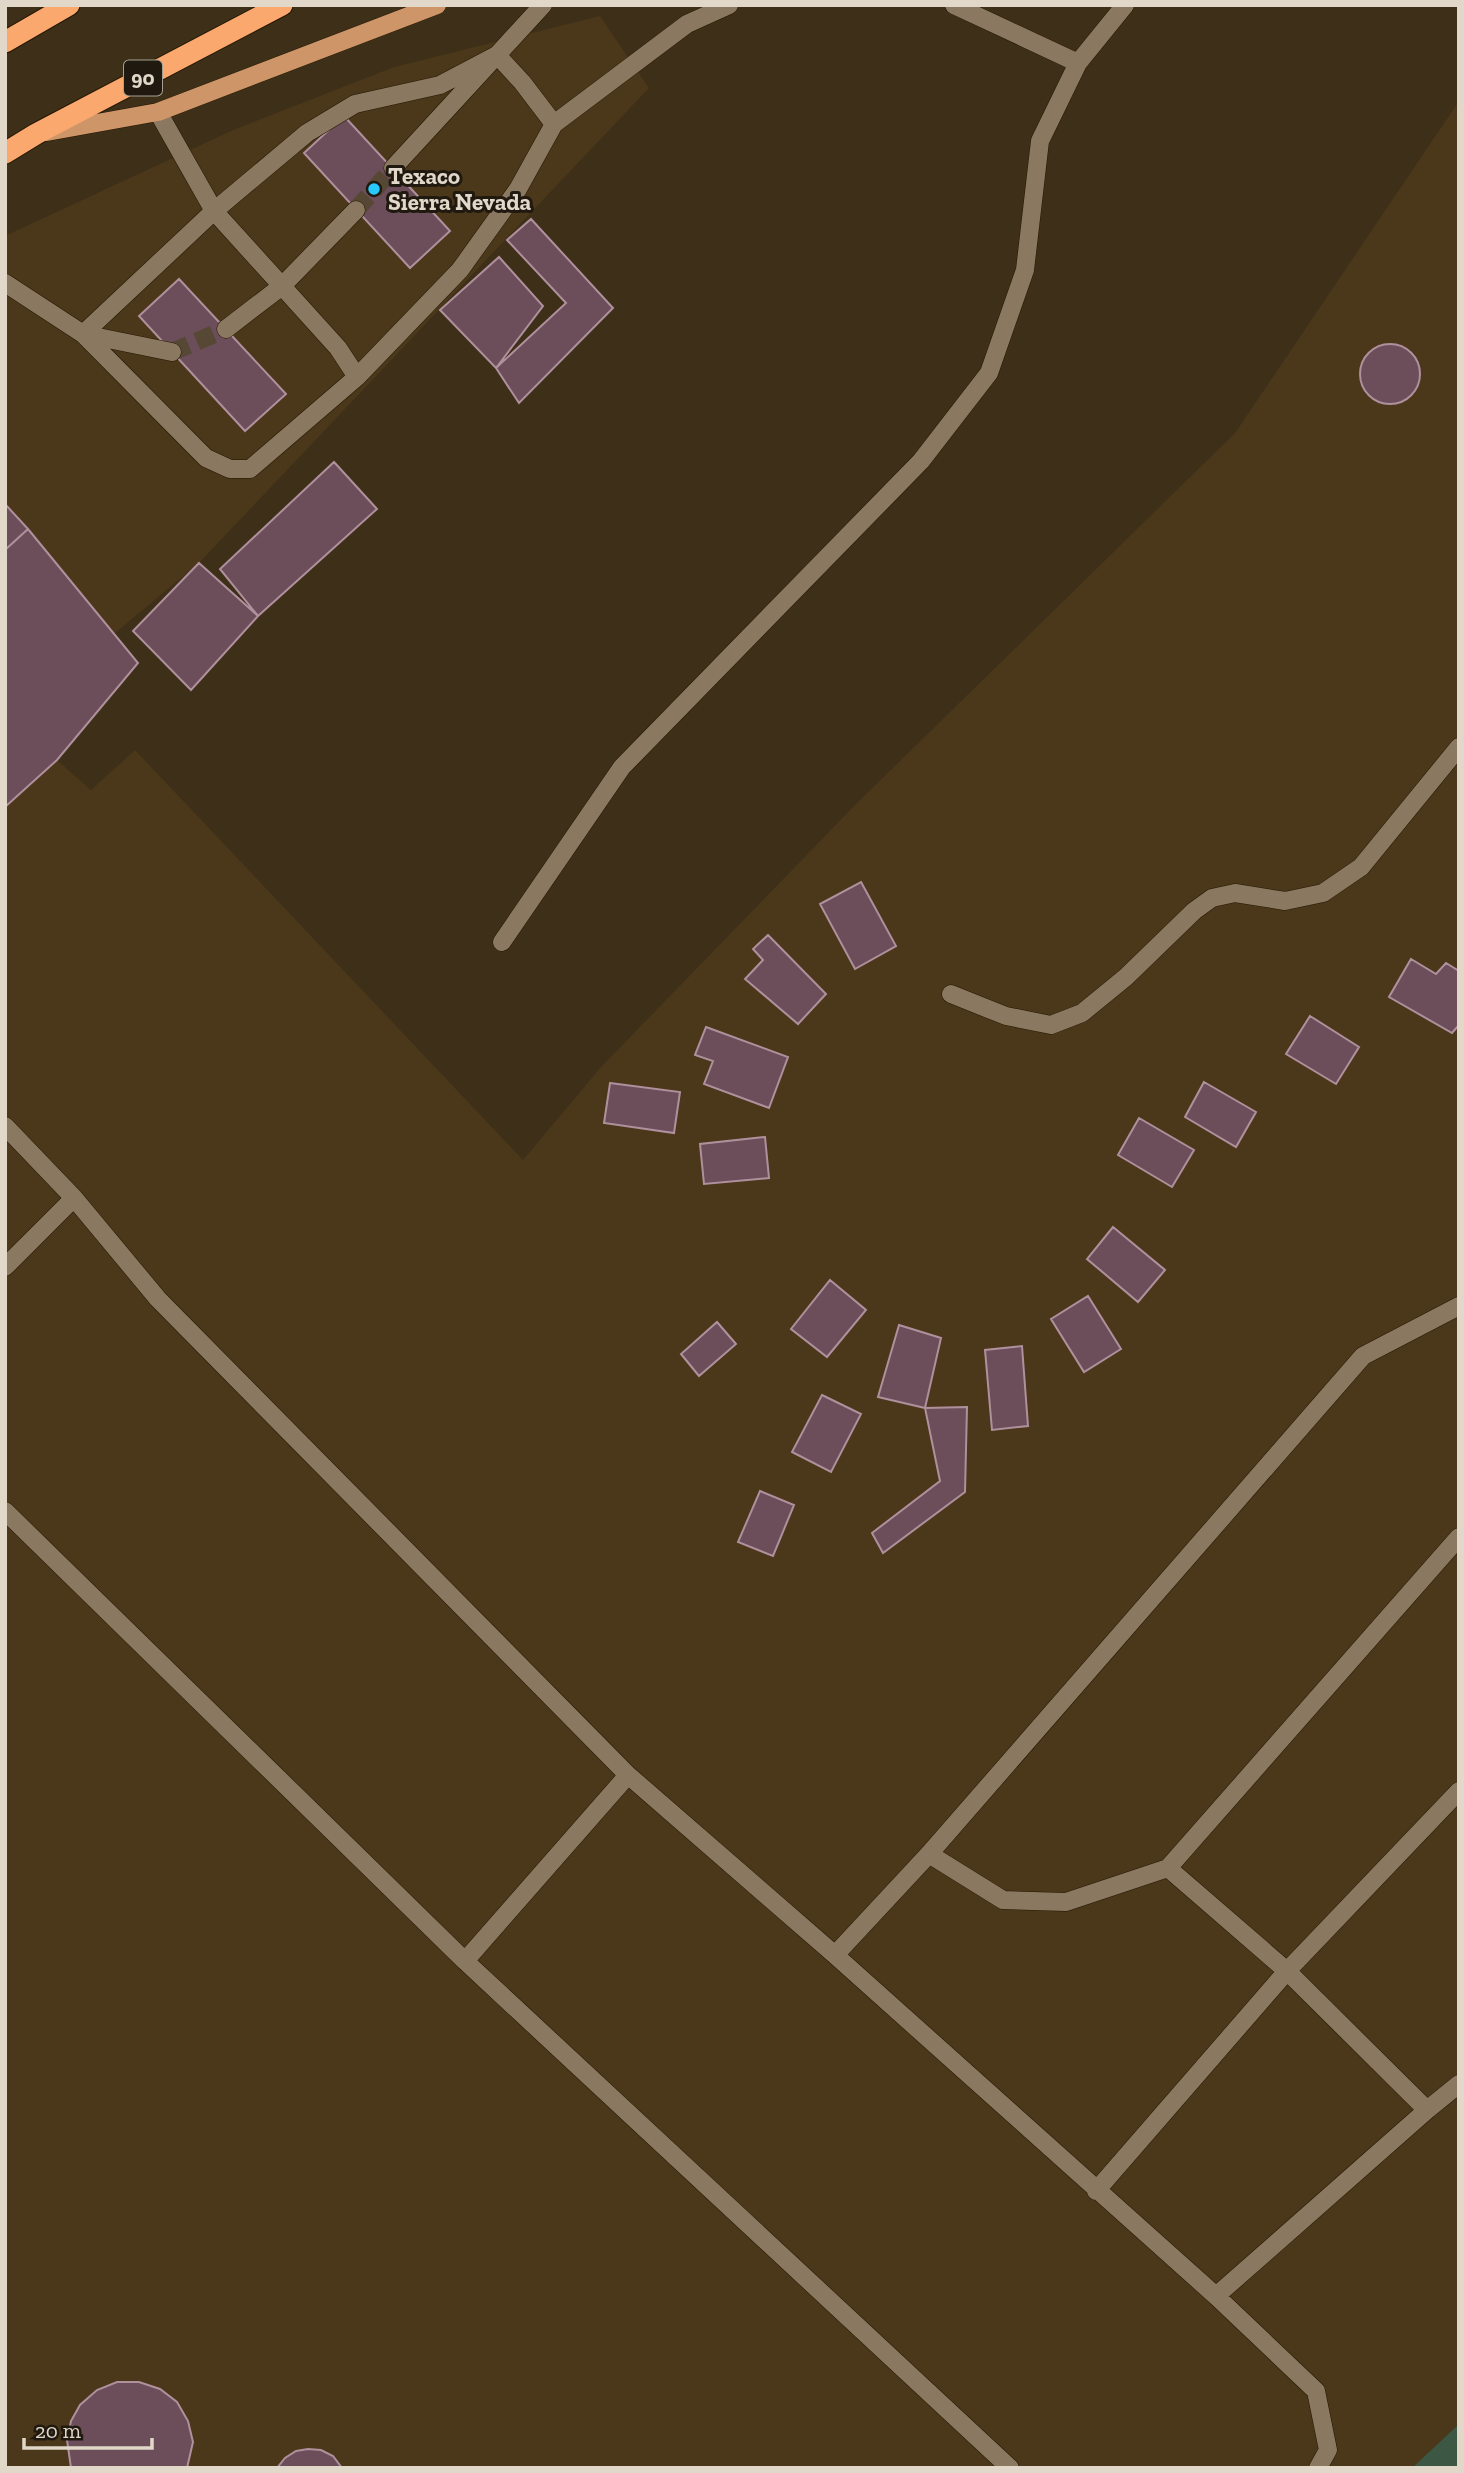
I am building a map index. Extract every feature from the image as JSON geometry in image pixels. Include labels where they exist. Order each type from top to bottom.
[{"type":"highway","points":[[5,42],[69,5]]},
{"type":"highway","name":"90","points":[[5,153],[36,134],[282,5]]},
{"type":"main road","points":[[36,134],[158,112],[436,5]]},
{"type":"lane","points":[[393,168],[544,5]]},
{"type":"lane","points":[[5,283],[83,334],[206,458],[230,469],[250,469],[357,377],[460,270],[518,189],[554,124],[687,24],[729,5]]},
{"type":"lane","points":[[954,5],[1078,63]]},
{"type":"lane","points":[[502,942],[622,766],[921,461],[989,373],[1025,270],[1040,141],[1078,63],[1125,5]]},
{"type":"lane","points":[[497,55],[554,124]]},
{"type":"lane","points":[[83,334],[214,211],[307,133],[355,104],[440,85],[497,55]]},
{"type":"lane","points":[[158,112],[214,211],[338,348],[357,377]]},
{"type":"lane","points":[[226,329],[282,286],[356,210]]},
{"type":"lane","points":[[83,334],[172,352]]},
{"type":"lane","points":[[951,994],[1006,1016],[1051,1025],[1082,1013],[1126,977],[1194,911],[1212,898],[1235,893],[1285,901],[1323,893],[1361,867],[1459,747]]},
{"type":"lane","points":[[5,1126],[74,1198],[158,1299],[628,1775],[835,1955],[1216,2296],[1316,2391],[1328,2450],[1318,2468]]},
{"type":"lane","points":[[5,1267],[74,1198]]},
{"type":"lane","points":[[835,1955],[929,1854],[1363,1356],[1459,1306]]},
{"type":"lane","points":[[5,1511],[465,1961],[1010,2468]]},
{"type":"lane","points":[[929,1854],[1003,1900],[1066,1902],[1168,1868],[1459,1537]]},
{"type":"lane","points":[[465,1961],[628,1775]]},
{"type":"lane","points":[[1096,2191],[1287,1971],[1459,1791]]},
{"type":"lane","points":[[1168,1868],[1287,1971],[1427,2110]]},
{"type":"lane","points":[[1216,2296],[1459,2084]]},
{"type":"shaded area","name":"Texaco Sierra Nevada","points":[[600,16],[649,88],[199,563],[114,634],[5,504],[5,236],[233,130],[394,67]]},
{"type":"shaded area","points":[[1459,101],[1459,2424],[1412,2468],[5,2468],[5,807],[57,760],[91,790],[135,750],[523,1160],[601,1067],[856,804],[1235,433]]},
{"type":"green space","points":[[1459,2424],[1459,2468],[1412,2468]]},
{"type":"building","name":"Texaco Sierra Nevada","points":[[344,116],[450,231],[410,268],[304,153]]},
{"type":"building","points":[[531,219],[613,308],[519,403],[496,368],[566,303],[507,240]]},
{"type":"building","points":[[499,257],[543,306],[496,368],[440,310]]},
{"type":"building","points":[[179,279],[286,394],[245,431],[139,316]]},
{"type":"building","points":[[1390,344],[1411,353],[1420,374],[1411,395],[1390,404],[1369,395],[1360,374],[1369,353]]},
{"type":"building","points":[[334,462],[377,509],[258,616],[220,569]]},
{"type":"building","points":[[5,504],[28,529],[5,550]]},
{"type":"building","points":[[28,529],[138,663],[57,760],[5,807],[5,550]]},
{"type":"building","points":[[199,563],[258,616],[191,690],[133,631]]},
{"type":"building","points":[[861,882],[896,946],[855,969],[820,904]]},
{"type":"building","points":[[768,935],[826,994],[798,1024],[745,979],[763,960],[753,949]]},
{"type":"building","points":[[1411,959],[1436,974],[1446,963],[1459,971],[1459,1025],[1452,1033],[1389,997]]},
{"type":"building","points":[[1310,1016],[1359,1047],[1336,1084],[1286,1054]]},
{"type":"building","points":[[706,1027],[788,1057],[769,1108],[704,1084],[713,1061],[695,1055]]},
{"type":"building","points":[[1204,1082],[1256,1112],[1236,1147],[1185,1117]]},
{"type":"building","points":[[610,1083],[680,1092],[674,1133],[604,1123]]},
{"type":"building","points":[[1139,1118],[1194,1150],[1172,1187],[1118,1155]]},
{"type":"building","points":[[765,1137],[769,1178],[704,1184],[700,1144]]},
{"type":"building","points":[[1113,1227],[1165,1270],[1138,1302],[1087,1259]]},
{"type":"building","points":[[830,1280],[866,1310],[827,1357],[791,1329]]},
{"type":"building","points":[[1088,1296],[1121,1349],[1084,1372],[1051,1319]]},
{"type":"building","points":[[717,1322],[736,1344],[699,1376],[681,1354]]},
{"type":"building","points":[[899,1325],[941,1338],[925,1408],[878,1397]]},
{"type":"building","points":[[1022,1346],[1028,1426],[992,1430],[985,1350]]},
{"type":"building","points":[[822,1395],[861,1414],[831,1472],[792,1452]]},
{"type":"building","points":[[967,1407],[965,1492],[883,1553],[872,1533],[940,1481],[925,1408]]},
{"type":"building","points":[[760,1491],[794,1505],[773,1556],[738,1542]]},
{"type":"building","points":[[117,2382],[139,2382],[160,2389],[177,2402],[188,2421],[193,2442],[187,2468],[71,2468],[67,2440],[71,2421],[80,2405],[97,2390]]},
{"type":"building","points":[[321,2450],[333,2456],[342,2468],[277,2468],[285,2458],[296,2451]]},
{"type":"tunnel","points":[[356,210],[393,168]]},
{"type":"tunnel","points":[[172,352],[226,329]]},
{"type":"place","name":"Texaco Sierra Nevada","points":[[374,189]]}]
